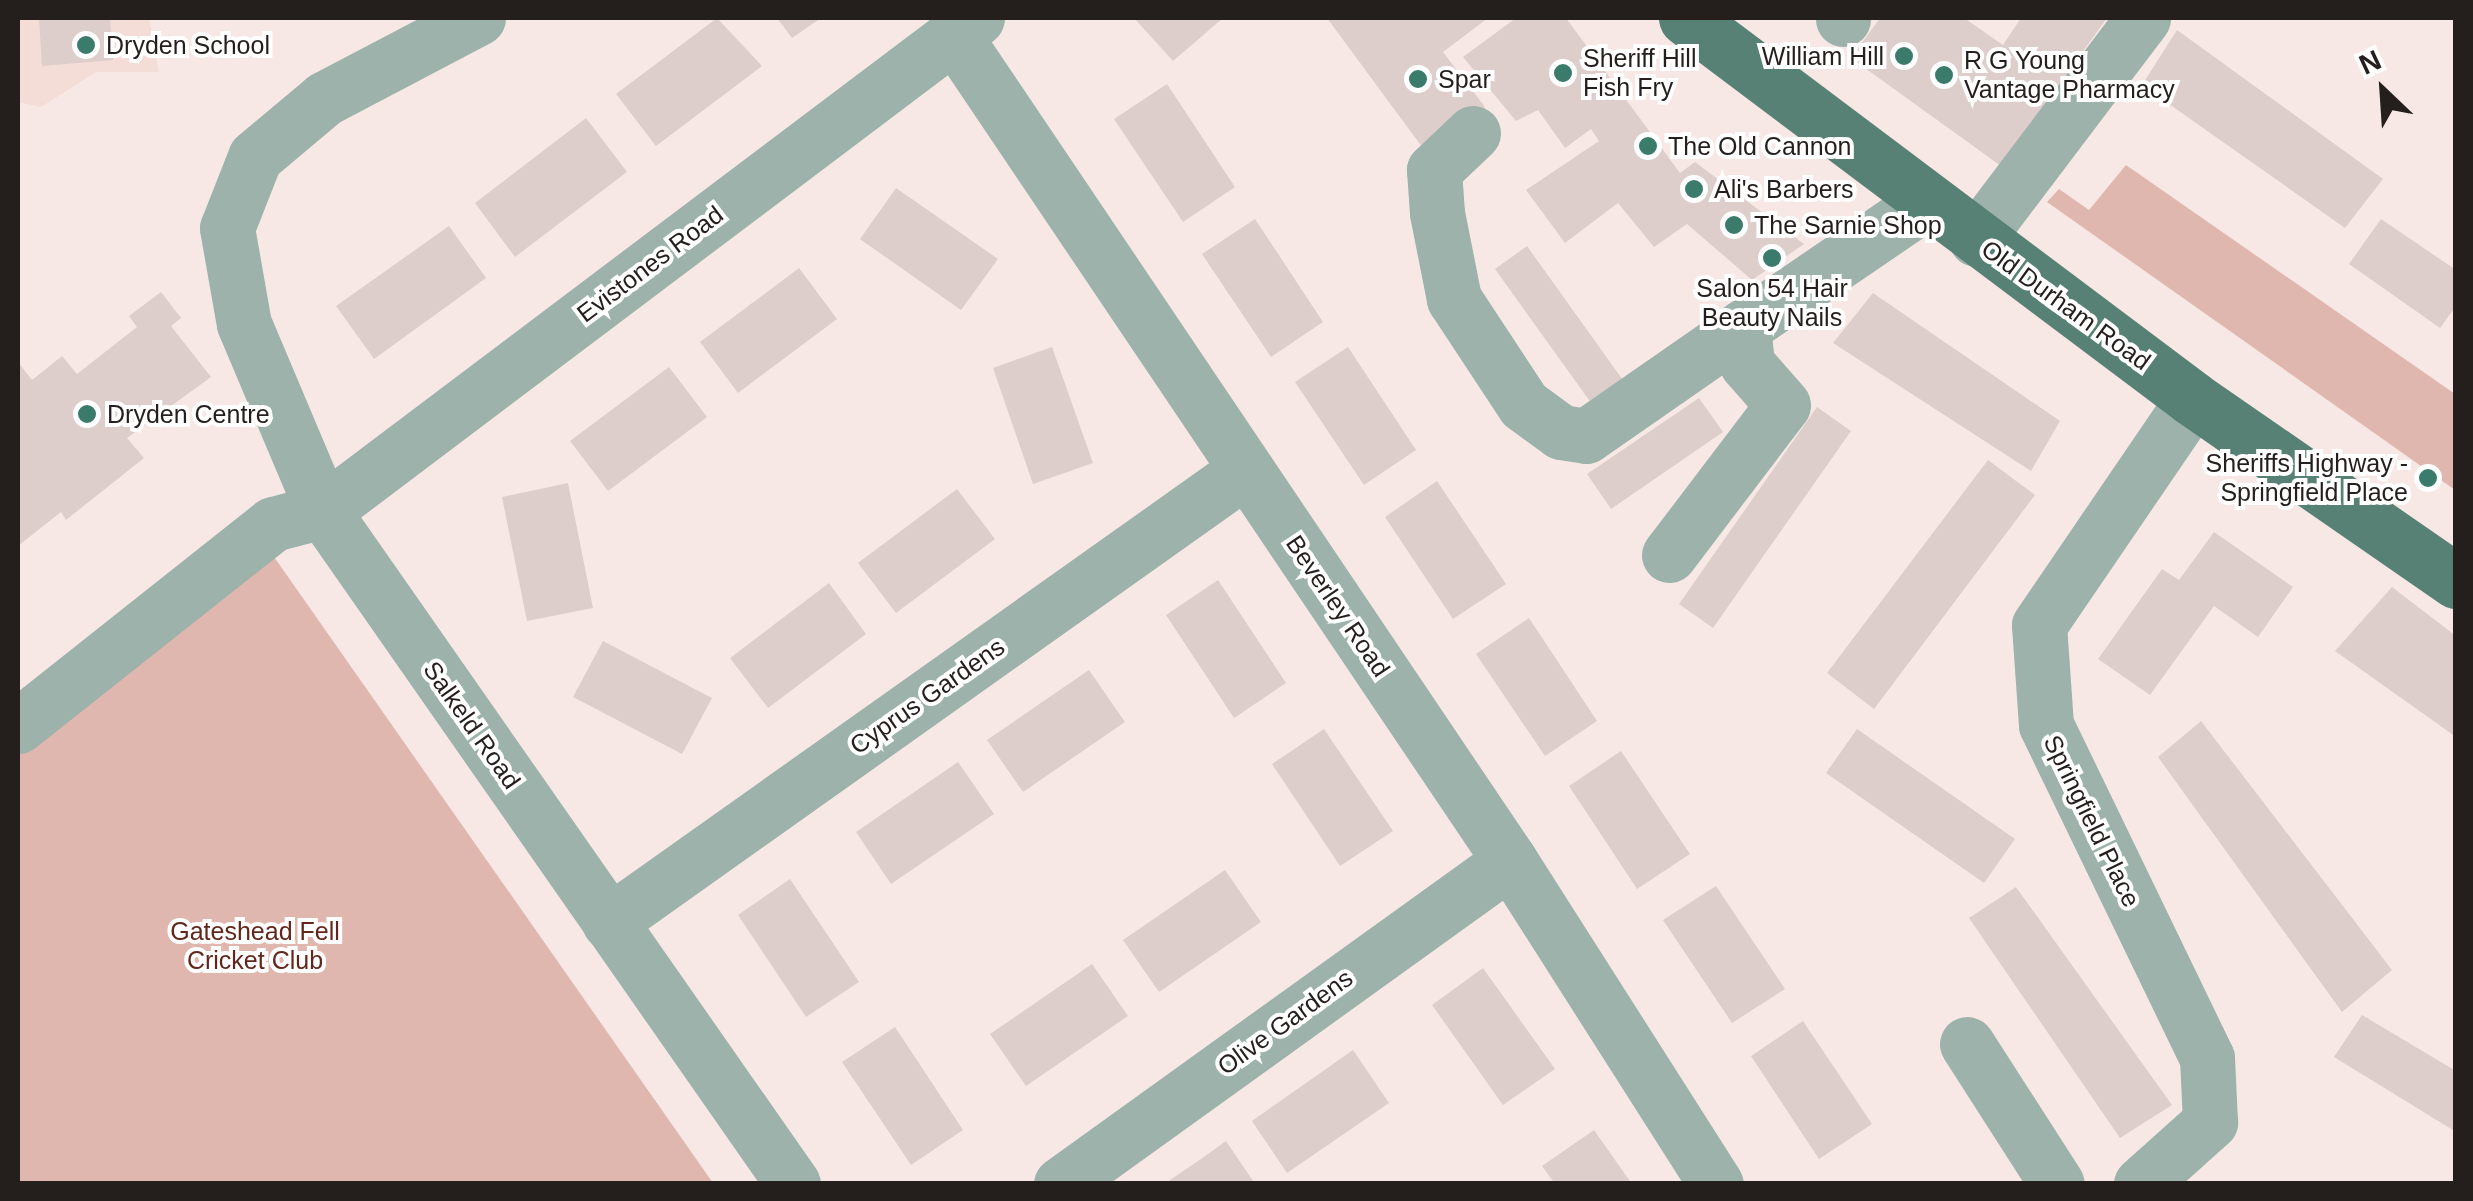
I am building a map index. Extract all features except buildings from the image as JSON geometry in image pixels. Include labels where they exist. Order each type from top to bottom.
[{"type":"main road","name":"Old Durham Road","points":[[1686,18],[2193,399],[2456,581]]},
{"type":"street","name":"Salkeld Road","points":[[478,18],[310,110],[256,157],[228,228],[244,324],[323,511],[794,1184]]},
{"type":"street","points":[[1976,239],[2143,18]]},
{"type":"street","name":"Beverley Road","points":[[965,26],[1246,470],[1510,861],[1716,1184]]},
{"type":"street","name":"Evistones Road","points":[[323,511],[965,26]]},
{"type":"street","points":[[1473,133],[1434,170],[1454,299],[1524,405],[1548,423],[1586,436],[1926,202]]},
{"type":"street","points":[[1669,555],[1783,405],[1748,364],[1743,327]]},
{"type":"street","name":"Springfield Place","points":[[2141,1184],[2210,1122],[2207,1058],[2046,724],[2039,625],[2193,399]]},
{"type":"street","name":"Cyprus Gardens","points":[[608,922],[1246,470]]},
{"type":"street","points":[[18,726],[273,524],[323,511]]},
{"type":"street","name":"Olive Gardens","points":[[1061,1184],[1510,861]]},
{"type":"street","points":[[1966,1044],[2057,1184]]},
{"type":"shaded area","name":"Dryden School","points":[[18,18],[149,18],[159,72],[96,72],[41,107],[18,102]]},
{"type":"green space","points":[[2126,165],[2455,394],[2455,490],[2047,202],[2059,189],[2089,210]]},
{"type":"green space","name":"Gateshead Fell Cricket Club","points":[[272,554],[713,1183],[18,1184],[18,753]]},
{"type":"place","name":"Dryden School","points":[[86,45]]},
{"type":"place","name":"William Hill","points":[[1904,56]]},
{"type":"place","name":"Sheriff Hill Fish Fry","points":[[1563,73]]},
{"type":"place","name":"R G Young Vantage Pharmacy","points":[[1944,75]]},
{"type":"place","name":"Spar","points":[[1418,79]]},
{"type":"place","name":"The Old Cannon","points":[[1648,146]]},
{"type":"place","name":"Ali's Barbers","points":[[1694,189]]},
{"type":"place","name":"The Sarnie Shop","points":[[1734,225]]},
{"type":"place","name":"Salon 54 Hair Beauty Nails","points":[[1772,258]]},
{"type":"place","name":"Dryden Centre","points":[[87,414]]},
{"type":"place","name":"Sheriffs Highway - Springfield Place","points":[[2428,478]]}]
